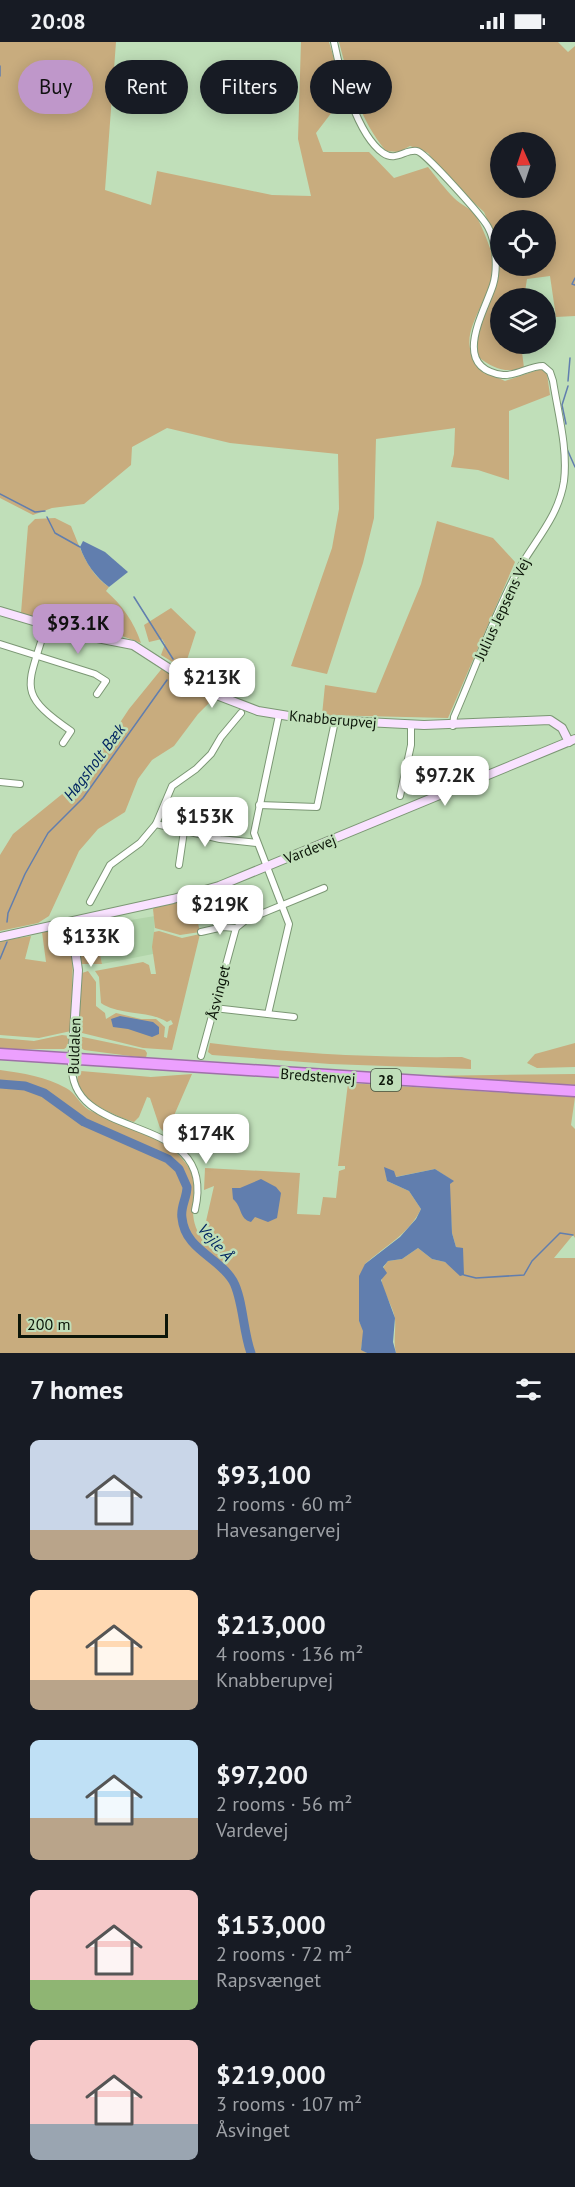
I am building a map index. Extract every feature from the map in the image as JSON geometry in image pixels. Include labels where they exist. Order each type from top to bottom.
[{"type":"highway","name":"Bredstenvej","points":[[0,1054],[72,1061]]},
{"type":"highway","name":"Bredstenvej","points":[[0,1060],[152,1062],[170,1066],[575,1091]]},
{"type":"street","name":"Julius Jepsens Vej","points":[[334,42],[357,114],[377,148],[388,156],[417,150],[424,153],[443,177],[480,213],[490,230],[495,266],[494,284],[475,328],[476,356],[482,365],[502,375],[543,366],[550,372],[553,381],[565,464],[561,494],[548,528],[527,554],[513,579],[454,717],[453,726]]},
{"type":"street","name":"Knabberupvej","points":[[0,611],[46,625],[134,645],[219,698],[258,711],[335,721],[411,725],[453,726],[550,720],[561,728],[572,741]]},
{"type":"street","points":[[46,625],[30,680],[32,696],[42,712],[71,731],[63,743]]},
{"type":"street","points":[[0,644],[85,670],[106,681],[97,694]]},
{"type":"street","points":[[90,902],[110,866],[140,843],[156,824],[171,786],[196,769],[238,722],[241,713]]},
{"type":"street","points":[[268,1014],[288,932],[283,905],[254,833],[279,715]]},
{"type":"street","points":[[259,805],[317,807],[335,721]]},
{"type":"street","points":[[400,796],[411,745],[411,725]]},
{"type":"street","name":"Vardevej","points":[[0,937],[191,894],[266,867],[572,741]]},
{"type":"street","points":[[0,782],[20,784]]},
{"type":"street","points":[[156,824],[257,843]]},
{"type":"street","points":[[171,857],[179,861],[184,831]]},
{"type":"street","points":[[201,932],[224,927],[236,928],[246,920],[324,888]]},
{"type":"street","name":"Buldalen","points":[[71,922],[78,970],[72,1061],[73,1084],[83,1101],[98,1111],[166,1139],[192,1162],[199,1186],[195,1210]]},
{"type":"street","name":"Åsvinget","points":[[201,1056],[236,928]]},
{"type":"street","points":[[214,1008],[294,1017]]},
{"type":"shaded area","points":[[0,42],[116,42],[115,60],[105,60],[105,114],[111,114],[105,190],[151,205],[157,171],[272,195],[311,196],[298,139],[301,42],[329,42],[334,60],[310,60],[310,114],[330,114],[316,133],[323,152],[369,152],[394,178],[428,167],[451,194],[476,216],[490,248],[490,276],[492,276],[474,322],[470,338],[471,353],[482,367],[505,381],[541,369],[547,374],[550,395],[509,411],[509,480],[478,470],[451,467],[455,428],[376,439],[374,518],[363,563],[327,674],[291,666],[332,548],[339,509],[338,454],[230,443],[167,428],[132,447],[131,465],[84,504],[52,508],[33,515],[0,498]]},
{"type":"shaded area","points":[[339,42],[558,42],[568,52],[575,46],[575,316],[556,317],[556,288],[552,288],[550,276],[556,276],[556,210],[490,210],[490,226],[484,212],[445,176],[428,153],[410,146],[399,152],[386,151],[369,126],[363,114],[392,114],[392,60],[344,60]]},
{"type":"shaded area","points":[[498,276],[550,276],[527,279],[526,288],[493,288]]},
{"type":"shaded area","points":[[490,296],[490,354],[522,354],[524,368],[500,369],[478,357],[477,329]]},
{"type":"shaded area","points":[[55,518],[71,526],[90,567],[95,575],[109,587],[106,591],[127,614],[141,643],[122,636],[83,631],[21,613],[28,526],[35,519]]},
{"type":"shaded area","points":[[437,521],[493,538],[515,562],[448,718],[322,715],[325,685],[376,693],[421,584]]},
{"type":"shaded area","points":[[171,608],[196,632],[184,669],[161,655],[165,644],[162,639],[149,642],[144,625]]},
{"type":"shaded area","points":[[164,666],[212,700],[198,714],[174,746],[152,760],[138,779],[125,812],[98,829],[79,851],[49,916],[38,923],[0,931],[0,855],[13,834],[72,786],[96,759],[129,709]]},
{"type":"shaded area","points":[[192,897],[200,932],[180,935],[155,928],[153,909],[156,906]]},
{"type":"shaded area","points":[[155,916],[153,954],[102,964],[94,926]]},
{"type":"shaded area","points":[[99,921],[100,925],[94,926],[102,964],[81,964],[78,928],[82,923]]},
{"type":"shaded area","points":[[62,929],[73,955],[71,1031],[39,1038],[0,1035],[0,941],[31,936],[25,959],[46,962],[42,932]]},
{"type":"shaded area","points":[[159,931],[182,938],[200,934],[172,1050],[143,1048],[78,1032],[82,973],[88,971],[96,982],[96,1006],[105,1013],[106,1019],[116,1013],[141,1019],[156,1019],[165,1027],[164,1037],[167,1038],[169,1026],[173,1024],[171,1020],[167,1022],[153,1016],[111,1008],[101,1003],[99,977],[95,971],[143,962],[149,965],[151,974],[156,974],[152,947],[154,932]]},
{"type":"shaded area","points":[[62,1035],[70,1036],[67,1047],[64,1049],[0,1049],[0,1038],[34,1041]]},
{"type":"shaded area","points":[[78,1036],[145,1050],[146,1058],[84,1050],[80,1047]]},
{"type":"shaded area","points":[[210,1043],[336,1055],[462,1057],[471,1060],[471,1069],[330,1064],[212,1055],[208,1052]]},
{"type":"shaded area","points":[[575,1043],[575,1067],[537,1068],[527,1063],[535,1054]]},
{"type":"shaded area","points":[[0,1070],[34,1076],[59,1084],[75,1095],[89,1110],[155,1138],[178,1154],[192,1174],[194,1218],[202,1239],[214,1186],[204,1190],[205,1168],[300,1173],[297,1214],[320,1215],[323,1197],[336,1198],[339,1171],[345,1169],[345,1166],[338,1166],[348,1083],[575,1097],[571,1125],[575,1129],[575,1238],[573,1235],[554,1258],[575,1258],[575,1353],[396,1353],[395,1319],[382,1283],[383,1268],[388,1261],[402,1259],[418,1248],[432,1259],[445,1262],[463,1275],[463,1249],[456,1247],[452,1233],[449,1183],[453,1181],[435,1169],[395,1177],[385,1168],[387,1181],[409,1191],[421,1209],[403,1233],[365,1264],[359,1321],[364,1331],[361,1349],[367,1353],[0,1353]]},
{"type":"shaded area","points":[[81,1071],[151,1077],[192,1074],[166,1134],[160,1128],[150,1098],[147,1097],[139,1117],[134,1122],[126,1119],[94,1104],[85,1096],[77,1080]]},
{"type":"shaded area","points":[[575,1074],[575,1085],[420,1076]]},
{"type":"water","points":[[83,541],[105,552],[128,572],[109,587],[88,564],[80,547]]},
{"type":"water","points":[[120,1016],[153,1022],[159,1027],[159,1034],[152,1037],[113,1027],[111,1019]]},
{"type":"water","points":[[384,1167],[394,1171],[396,1177],[435,1169],[454,1181],[450,1184],[452,1233],[456,1247],[463,1248],[464,1275],[460,1276],[445,1262],[432,1259],[418,1248],[402,1259],[388,1261],[383,1267],[387,1273],[381,1280],[395,1318],[393,1342],[396,1353],[367,1353],[361,1350],[363,1331],[359,1321],[359,1276],[365,1264],[400,1237],[416,1219],[421,1209],[409,1191],[387,1181]]},
{"type":"water","points":[[261,1179],[276,1187],[281,1193],[277,1218],[268,1222],[255,1217],[251,1222],[244,1218],[233,1199],[232,1188],[240,1188]]},
{"type":"waterway","name":"Høgsholt Bæk","points":[[0,66],[0,76]]},
{"type":"waterway","points":[[575,278],[572,284],[575,285]]},
{"type":"waterway","points":[[568,381],[570,358]]},
{"type":"waterway","points":[[566,424],[562,405],[568,386]]},
{"type":"waterway","points":[[567,449],[575,467]]},
{"type":"waterway","name":"Høgsholt Bæk","points":[[0,494],[35,512],[45,511]]},
{"type":"waterway","name":"Høgsholt Bæk","points":[[47,517],[55,533],[80,547]]},
{"type":"waterway","name":"Høgsholt Bæk","points":[[134,597],[173,659]]},
{"type":"waterway","name":"Høgsholt Bæk","points":[[7,922],[8,913],[25,874],[48,833],[83,798],[167,680]]},
{"type":"waterway","name":"Høgsholt Bæk","points":[[0,959],[7,942]]},
{"type":"waterway","name":"Vejle Å","points":[[0,1084],[25,1086],[44,1093],[84,1122],[168,1159],[179,1169],[187,1187],[182,1214],[184,1229],[196,1246],[220,1266],[233,1281],[239,1297],[251,1353]]},
{"type":"waterway","points":[[464,1275],[476,1278],[524,1275],[532,1261],[560,1233],[573,1235]]}]
